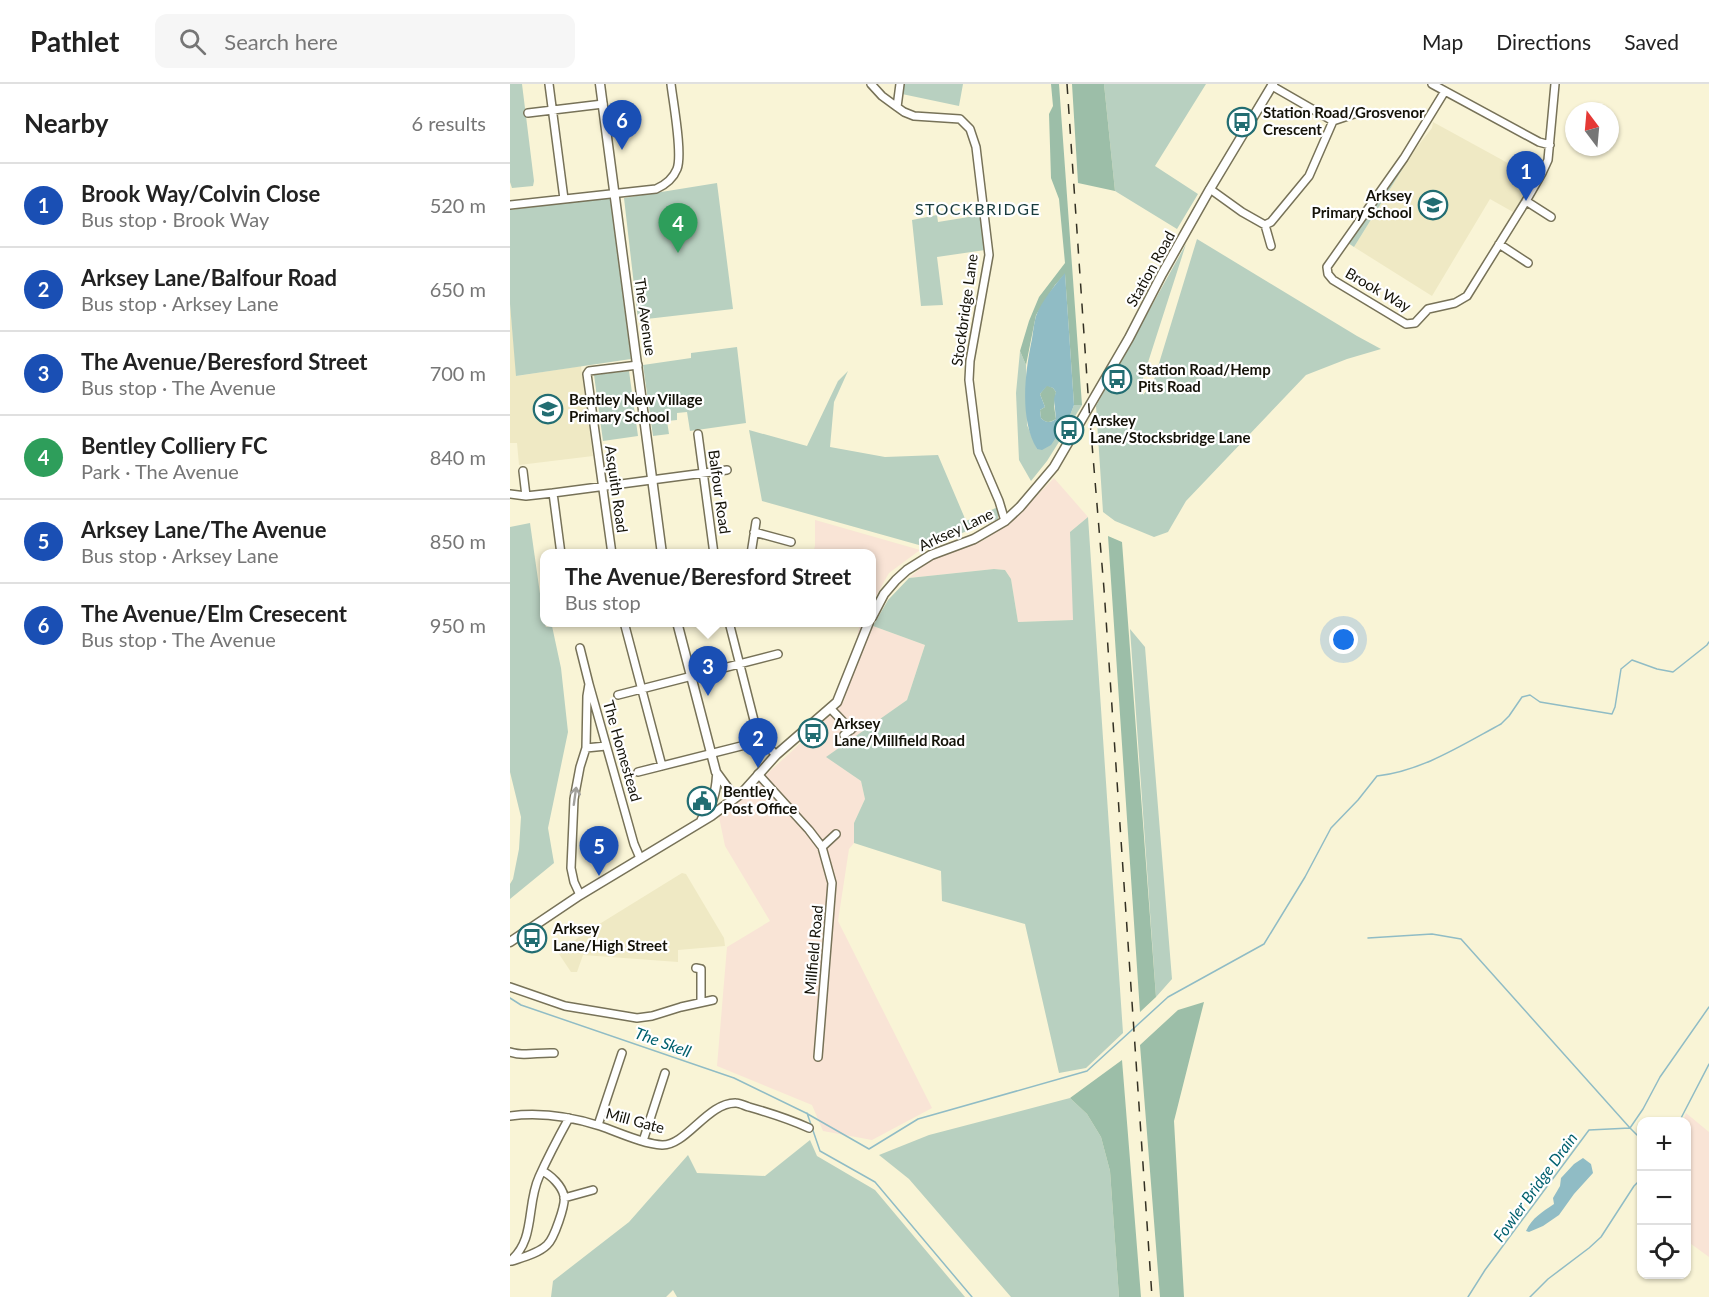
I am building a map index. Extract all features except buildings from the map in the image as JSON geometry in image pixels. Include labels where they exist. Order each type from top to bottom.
[{"type":"street","points":[[549,84],[564,199]]},
{"type":"street","name":"The Avenue","points":[[600,84],[661,549]]},
{"type":"street","points":[[510,206],[656,189],[668,182],[677,170],[679,155],[671,84]]},
{"type":"street","points":[[871,84],[897,107],[900,84]]},
{"type":"street","points":[[1432,84],[1539,142],[1550,145]]},
{"type":"street","name":"Brook Way","points":[[1445,91],[1404,158],[1327,267],[1328,274],[1333,280],[1406,324],[1415,323],[1428,309],[1455,303],[1467,296],[1526,201],[1548,160],[1555,84]]},
{"type":"street","points":[[1272,85],[1333,121]]},
{"type":"street","name":"Station Road","points":[[1054,467],[1129,338],[1210,189],[1272,85]]},
{"type":"street","points":[[528,113],[603,104]]},
{"type":"street","name":"Stockbridge Lane","points":[[897,107],[914,116],[960,119],[970,129],[976,147],[989,255],[970,361],[969,380],[978,452],[1005,521]]},
{"type":"street","points":[[1265,225],[1271,222],[1306,181],[1333,121],[1354,114]]},
{"type":"street","points":[[1210,189],[1265,225],[1271,246]]},
{"type":"street","points":[[1526,201],[1551,217]]},
{"type":"street","points":[[1499,244],[1528,263]]},
{"type":"street","name":"Asquith Road","points":[[611,549],[587,374],[589,371],[638,365]]},
{"type":"street","name":"Balfour Road","points":[[698,434],[713,549]]},
{"type":"street","name":"Arksey Lane","points":[[876,609],[884,594],[907,570],[931,555],[974,539],[1005,521],[1054,467]]},
{"type":"street","points":[[510,494],[525,496],[553,493],[727,470]]},
{"type":"street","points":[[523,471],[525,496]]},
{"type":"street","points":[[553,493],[560,549]]},
{"type":"street","points":[[752,549],[756,522]]},
{"type":"street","points":[[754,532],[791,542]]},
{"type":"street","points":[[625,627],[662,766]]},
{"type":"street","points":[[677,627],[717,776],[716,794],[700,822]]},
{"type":"street","points":[[730,627],[758,736],[776,755]]},
{"type":"street","points":[[510,942],[580,895],[735,798],[776,755],[837,702],[867,627]]},
{"type":"street","points":[[580,648],[589,684]]},
{"type":"street","points":[[618,695],[778,654]]},
{"type":"street","name":"The Homestead","points":[[589,684],[634,844],[640,858]]},
{"type":"street","name":"The Homestead","points":[[580,895],[570,868],[574,799],[586,748],[589,684]]},
{"type":"street","points":[[830,708],[851,730]]},
{"type":"street","points":[[844,735],[858,724]]},
{"type":"street","points":[[638,772],[761,741]]},
{"type":"street","points":[[586,748],[606,746]]},
{"type":"street","name":"Millfield Road","points":[[758,774],[822,847],[833,888],[818,1057]]},
{"type":"street","points":[[717,776],[735,798]]},
{"type":"street","points":[[822,847],[836,834]]},
{"type":"street","points":[[701,967],[701,1002]]},
{"type":"street","points":[[510,987],[565,1006],[637,1018],[713,1000]]},
{"type":"street","points":[[510,1052],[521,1055],[538,1052],[554,1053]]},
{"type":"street","points":[[598,1125],[622,1053]]},
{"type":"street","points":[[643,1140],[665,1073]]},
{"type":"street","name":"Mill Gate","points":[[510,1116],[544,1114],[568,1118],[661,1145],[676,1141],[716,1109],[735,1103],[809,1128]]},
{"type":"street","points":[[510,1261],[528,1234],[534,1190],[546,1160],[568,1118]]},
{"type":"street","points":[[510,1261],[545,1247],[550,1243],[556,1229],[564,1198],[561,1189],[550,1175],[542,1171]]},
{"type":"street","points":[[564,1198],[593,1190]]},
{"type":"shaded area","name":"Arksey Primary School","points":[[1433,122],[1535,178],[1513,212],[1490,199],[1432,296],[1354,247],[1413,152],[1432,128]]},
{"type":"shaded area","name":"Bentley New Village Primary School","points":[[510,304],[517,376],[581,366],[593,456],[519,465],[517,443],[510,443]]},
{"type":"shaded area","points":[[1054,478],[1088,517],[1070,532],[1074,620],[1018,622],[1011,579],[1005,570],[994,569],[909,578],[929,561],[984,540],[1014,519]]},
{"type":"shaded area","points":[[815,520],[920,550],[889,573],[876,596],[876,549],[814,549]]},
{"type":"shaded area","points":[[859,627],[876,627],[925,645],[907,700],[827,757],[861,781],[865,799],[854,823],[854,843],[849,849],[838,921],[932,1108],[872,1140],[823,1131],[812,1105],[717,1066],[727,947],[770,921],[725,846],[719,817],[844,701]]},
{"type":"shaded area","points":[[682,873],[686,874],[724,938],[725,946],[678,950],[678,962],[583,955],[577,972],[571,972],[559,954],[580,936]]},
{"type":"shaded area","points":[[1691,1117],[1709,1132],[1709,1257],[1691,1244]]},
{"type":"green space","points":[[510,84],[522,84],[533,186],[512,188],[510,182]]},
{"type":"green space","points":[[903,84],[963,84],[959,106],[902,94]]},
{"type":"green space","points":[[1051,84],[1059,84],[1082,405],[1074,405],[1065,274],[1055,285],[1036,315],[1026,365],[1020,351],[1039,297],[1065,263],[1059,199],[1051,178],[1049,114],[1053,106]]},
{"type":"green space","points":[[1072,84],[1104,84],[1115,191],[1078,183]]},
{"type":"green space","points":[[1104,84],[1206,84],[1155,166],[1198,194],[1177,229],[1115,191]]},
{"type":"green space","points":[[1413,152],[1354,247],[1348,243]]},
{"type":"green space","points":[[717,183],[733,309],[638,320],[624,198]]},
{"type":"green space","points":[[610,197],[631,359],[516,376],[510,304],[510,210]]},
{"type":"green space","points":[[937,215],[938,222],[981,215],[985,250],[937,257],[943,305],[921,306],[912,220]]},
{"type":"green space","points":[[1197,239],[1381,349],[1306,375],[1186,501],[1168,532],[1154,537],[1115,521],[1103,512],[1096,406],[1186,244],[1143,378],[1143,395],[1153,383]]},
{"type":"green space","points":[[737,347],[746,423],[690,431],[687,412],[677,413],[677,420],[667,421],[669,434],[653,436],[643,365],[691,358],[691,353]]},
{"type":"green space","points":[[1020,351],[1026,365],[1027,425],[1037,449],[1069,418],[1074,405],[1082,405],[1047,461],[1031,481],[1019,460],[1016,393]]},
{"type":"green space","points":[[629,371],[638,436],[603,441],[594,375]]},
{"type":"green space","points":[[848,371],[834,402],[830,447],[885,457],[938,455],[966,521],[998,507],[998,519],[926,547],[762,501],[749,430],[807,446],[838,381]]},
{"type":"green space","points":[[1047,385],[1056,392],[1054,406],[1056,419],[1048,422],[1041,418],[1040,410],[1045,407],[1040,394]]},
{"type":"green space","points":[[1088,517],[1123,1033],[1086,1068],[1059,1073],[1025,924],[942,901],[941,871],[854,843],[854,823],[865,799],[861,781],[826,757],[907,700],[925,645],[876,627],[876,621],[888,600],[909,578],[994,569],[1005,570],[1011,579],[1018,622],[1073,620],[1070,532]]},
{"type":"green space","points":[[530,523],[540,594],[540,627],[552,627],[561,668],[568,732],[548,828],[554,863],[510,899],[510,884],[519,849],[521,817],[510,772],[510,527]]},
{"type":"green space","points":[[1108,536],[1122,542],[1156,997],[1140,1012]]},
{"type":"green space","points":[[1130,629],[1145,647],[1172,979],[1156,997]]},
{"type":"green space","points":[[1204,1002],[1174,1121],[1184,1297],[1160,1297],[1140,1045],[1178,1010]]},
{"type":"green space","points":[[1122,1060],[1141,1297],[1119,1297],[1110,1171],[1101,1137],[1087,1114],[1070,1098]]},
{"type":"green space","points":[[1070,1098],[1087,1114],[1101,1137],[1110,1171],[1119,1297],[1011,1297],[909,1179],[879,1155],[929,1135]]},
{"type":"green space","points":[[810,1140],[817,1156],[875,1190],[965,1297],[677,1297],[673,1290],[666,1297],[551,1297],[553,1281],[629,1222],[688,1155],[697,1173],[765,1176]]},
{"type":"water","points":[[1065,273],[1074,405],[1069,418],[1051,445],[1042,450],[1037,449],[1028,424],[1025,395],[1027,366],[1038,311]],"holes":[[[1047,386],[1056,392],[1054,399],[1056,419],[1048,422],[1041,418],[1040,410],[1045,407],[1040,394]]]},
{"type":"water","points":[[1583,1158],[1591,1164],[1593,1173],[1559,1215],[1543,1226],[1529,1232],[1526,1231],[1534,1219],[1554,1204],[1553,1198],[1560,1186],[1561,1178]]},
{"type":"waterway","name":"The Skell","points":[[510,998],[521,1005],[734,1078],[806,1113],[869,1149],[918,1119],[1087,1071],[1168,997],[1264,944],[1305,877],[1331,828],[1377,776],[1426,763],[1472,740],[1501,724],[1522,697],[1530,695],[1540,702],[1612,714],[1621,669],[1632,660],[1673,672],[1709,642]]},
{"type":"waterway","points":[[1368,938],[1432,934],[1461,939],[1630,1128],[1660,1077],[1709,1007]]},
{"type":"waterway","points":[[1682,1117],[1709,1064]]},
{"type":"waterway","name":"Fowler Bridge Drain","points":[[807,1113],[820,1151],[875,1182],[972,1297]]},
{"type":"waterway","name":"Fowler Bridge Drain","points":[[1468,1297],[1485,1270],[1589,1130],[1630,1128],[1637,1135]]},
{"type":"waterway","points":[[1530,1297],[1548,1279],[1601,1237],[1637,1183]]},
{"type":"railway","points":[[1067,84],[1152,1297]]},
{"type":"place","name":"Station Road/Grosvenor Crescent","points":[[1242,122]]},
{"type":"place","name":"The Avenue/Elm Cresecent","points":[[622,150]]},
{"type":"place","name":"Brook Way/Colvin Close","points":[[1526,201]]},
{"type":"place","name":"Arksey Primary School","points":[[1433,205]]},
{"type":"place","name":"Bentley Colliery FC","points":[[678,253]]},
{"type":"place","name":"Station Road/Hemp Pits Road","points":[[1117,379]]},
{"type":"place","name":"Bentley New Village Primary School","points":[[548,409]]},
{"type":"place","name":"Arskey Lane/Stocksbridge Lane","points":[[1069,430]]},
{"type":"place","name":"The Avenue/Beresford Street","points":[[708,696]]},
{"type":"place","name":"Arksey Lane/Millfield Road","points":[[813,733]]},
{"type":"place","name":"Arksey Lane/Balfour Road","points":[[758,768]]},
{"type":"place","name":"Bentley Post Office","points":[[702,801]]},
{"type":"place","name":"Arksey Lane/The Avenue","points":[[599,876]]},
{"type":"place","name":"Arksey Lane/High Street","points":[[532,938]]},
{"type":"district","name":"STOCKBRIDGE","points":[[978,209]]}]
